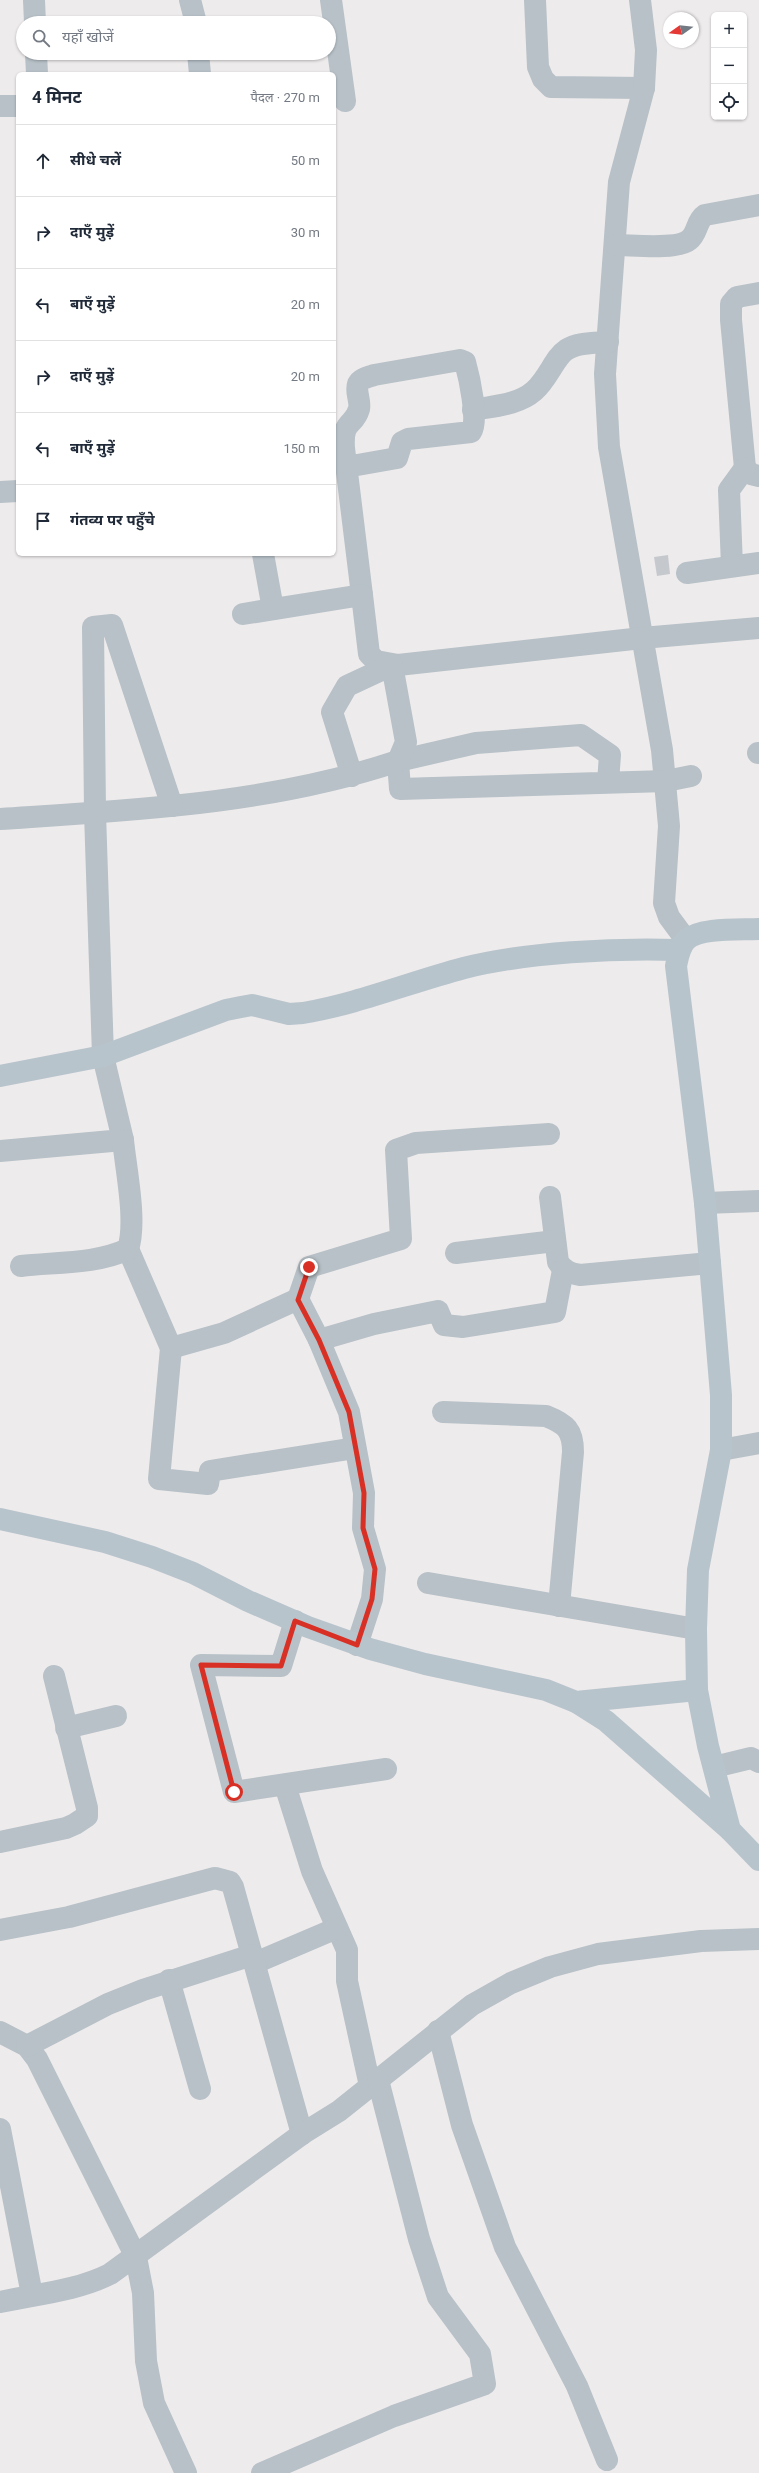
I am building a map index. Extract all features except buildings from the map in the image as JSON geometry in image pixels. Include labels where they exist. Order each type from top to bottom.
[{"type":"street","points":[[34,0],[35,16]]},
{"type":"street","points":[[190,0],[194,16]]},
{"type":"street","points":[[331,0],[333,16]]},
{"type":"street","points":[[535,0],[538,68],[543,79],[551,87],[644,88]]},
{"type":"street","points":[[640,0],[646,50],[644,88],[619,182],[616,245],[605,374],[609,447],[666,781],[669,826],[664,903],[669,917],[683,945],[676,966],[677,985],[705,1203],[721,1395],[721,1450],[698,1570],[696,1629],[697,1690],[730,1830]]},
{"type":"street","points":[[336,36],[345,101]]},
{"type":"street","points":[[36,60],[37,72]]},
{"type":"street","points":[[199,60],[200,72]]},
{"type":"street","points":[[0,106],[16,106]]},
{"type":"street","points":[[616,245],[680,245],[694,236],[699,219],[705,215],[759,205]]},
{"type":"street","points":[[732,566],[729,490],[752,472],[731,304],[737,297],[759,293]]},
{"type":"street","points":[[473,410],[510,403],[534,391],[548,377],[559,357],[566,350],[581,344],[608,342]]},
{"type":"street","points":[[346,467],[397,458],[402,442],[408,439],[470,432],[474,427],[473,410],[465,362],[460,360],[374,375],[362,379],[358,384],[358,410],[339,436],[346,467],[370,654],[376,661],[392,665]]},
{"type":"street","points":[[0,492],[16,491]]},
{"type":"street","points":[[263,556],[274,609]]},
{"type":"street","points":[[687,573],[759,563]]},
{"type":"street","points":[[244,614],[362,595]]},
{"type":"street","points":[[172,806],[112,625],[93,627],[95,813],[103,1056],[123,1140],[132,1223],[132,1238],[128,1249],[170,1348],[159,1479],[208,1484],[210,1471],[356,1448]]},
{"type":"street","points":[[352,776],[332,712],[347,686],[392,665],[642,638],[759,628]]},
{"type":"street","points":[[392,665],[406,742],[398,761],[400,789],[666,781],[691,776]]},
{"type":"street","points":[[0,819],[172,806],[263,794],[352,776],[398,761],[476,743],[581,735],[610,754],[608,782]]},
{"type":"street","points":[[0,1076],[103,1056],[226,1010],[252,1005],[289,1014],[303,1013],[465,968],[505,960],[683,945],[698,934],[713,931],[759,930]]},
{"type":"street","points":[[357,1645],[372,1599],[375,1569],[363,1528],[364,1493],[349,1412],[319,1340],[298,1300],[309,1267],[401,1238],[396,1150],[416,1143],[549,1134]]},
{"type":"street","points":[[0,1151],[123,1140]]},
{"type":"street","points":[[550,1197],[558,1262],[563,1270],[580,1275],[710,1262]]},
{"type":"street","points":[[705,1203],[759,1200]]},
{"type":"street","points":[[456,1253],[555,1241]]},
{"type":"street","points":[[21,1266],[100,1258],[116,1255],[128,1249]]},
{"type":"street","points":[[319,1340],[374,1324],[438,1311],[444,1325],[463,1327],[555,1312],[563,1270]]},
{"type":"street","points":[[170,1348],[224,1334],[298,1300]]},
{"type":"street","points":[[443,1412],[546,1416],[559,1421],[567,1428],[573,1439],[573,1452],[559,1606]]},
{"type":"street","points":[[721,1450],[759,1443]]},
{"type":"street","points":[[0,1519],[105,1542],[152,1557],[193,1573],[248,1601],[357,1645],[425,1664],[546,1690],[576,1702],[606,1721],[730,1830],[759,1860]]},
{"type":"street","points":[[428,1583],[696,1629]]},
{"type":"street","points":[[295,1621],[281,1666],[201,1665],[234,1792],[386,1768]]},
{"type":"street","points":[[0,1842],[66,1828],[75,1824],[86,1816],[87,1808],[54,1676]]},
{"type":"street","points":[[576,1702],[697,1690]]},
{"type":"street","points":[[66,1728],[116,1716]]},
{"type":"street","points":[[714,1767],[751,1758],[759,1762]]},
{"type":"street","points":[[262,2473],[394,2416],[485,2384],[480,2354],[438,2297],[419,2239],[374,2083],[347,1981],[347,1950],[312,1871],[285,1785]]},
{"type":"street","points":[[0,1930],[69,1917],[215,1878],[230,1882],[233,1887],[302,2134]]},
{"type":"street","points":[[27,2046],[108,2004],[169,1980],[253,1959],[337,1928]]},
{"type":"street","points":[[0,2302],[93,2282],[136,2257],[302,2134],[339,2111],[472,2005],[511,1983],[550,1967],[598,1954],[701,1941],[759,1939]]},
{"type":"street","points":[[169,1980],[200,2089]]},
{"type":"street","points":[[438,2031],[462,2125],[505,2247],[577,2386],[607,2460]]},
{"type":"street","points":[[0,2032],[27,2046],[43,2070],[78,2146],[136,2257],[143,2293],[146,2361],[154,2403],[186,2473]]},
{"type":"street","points":[[0,2129],[32,2295]]},
{"type":"route","points":[[234,1792],[201,1665],[281,1666],[295,1621],[357,1645],[372,1599],[375,1569],[363,1528],[364,1493],[349,1412],[319,1340],[298,1300],[309,1267]]}]
